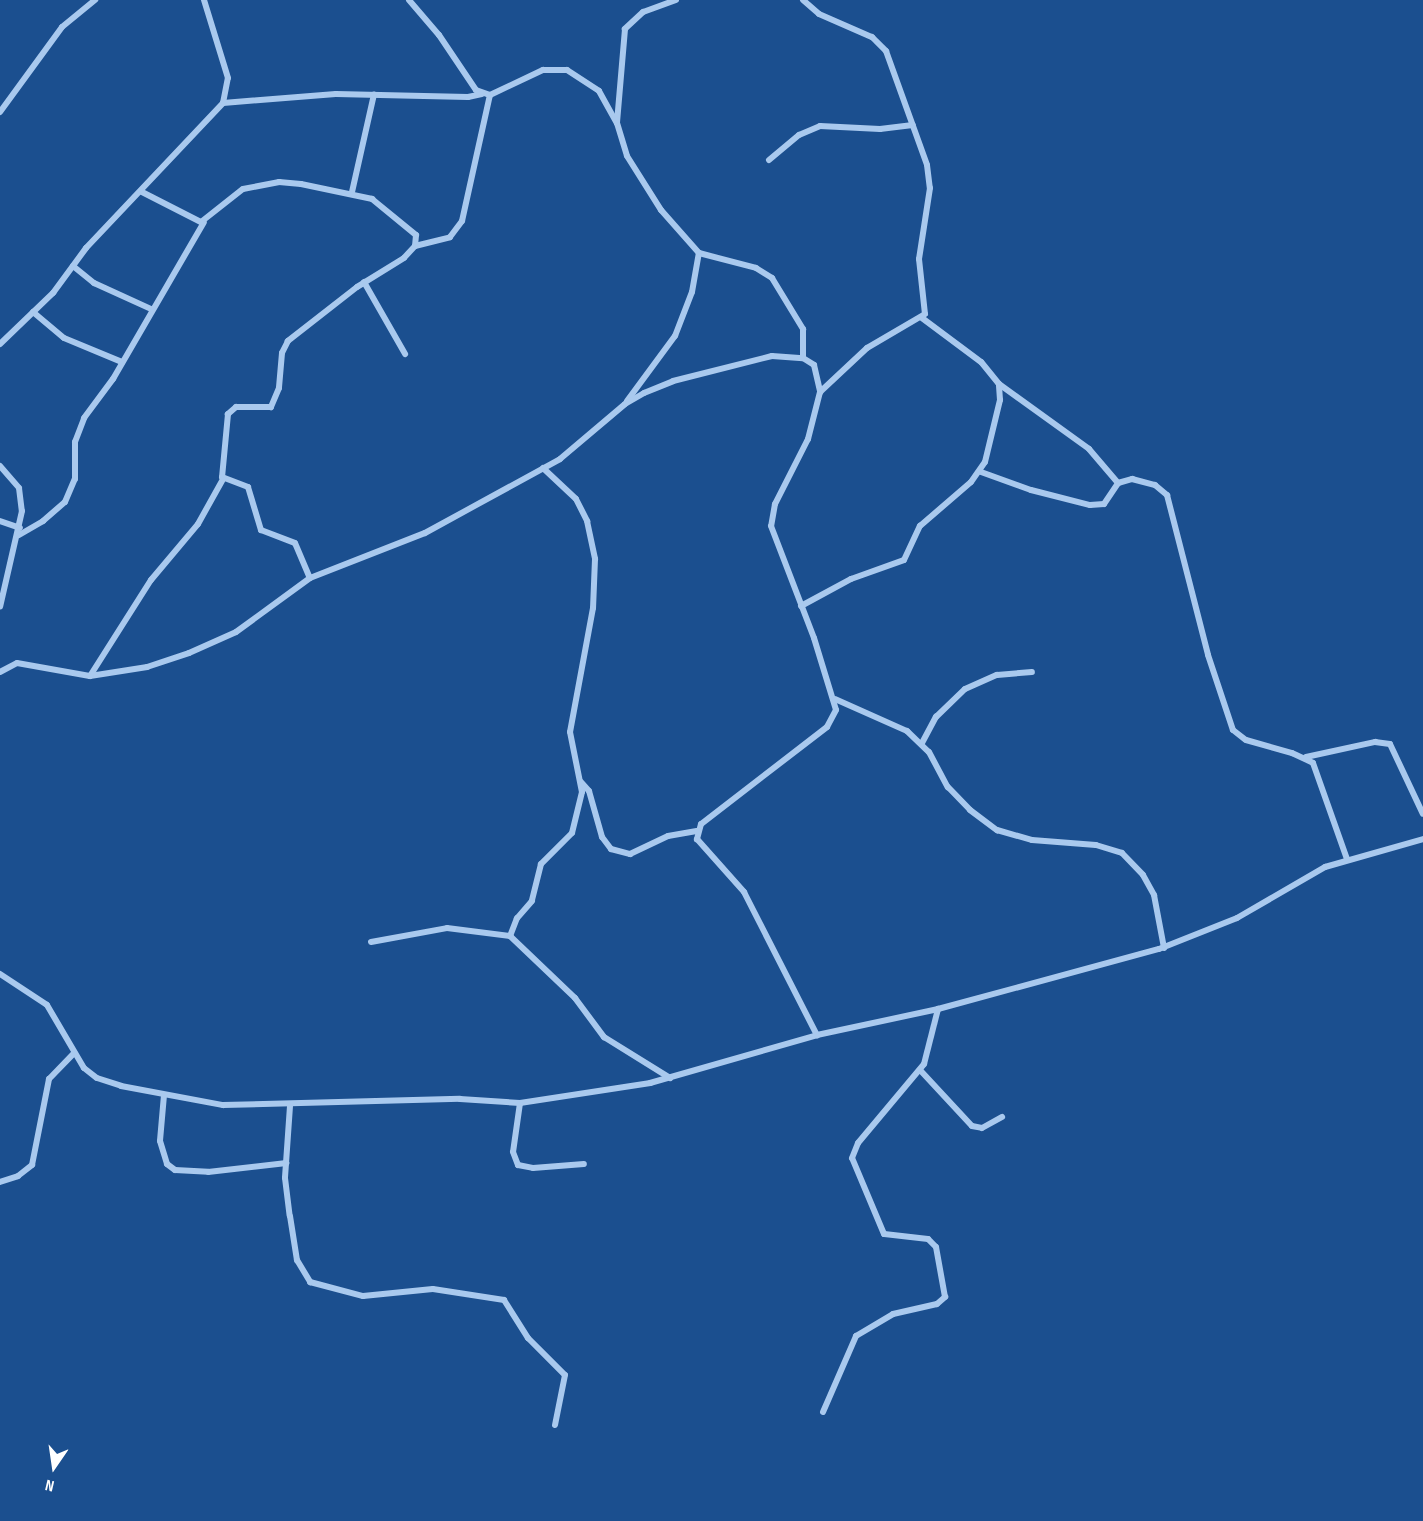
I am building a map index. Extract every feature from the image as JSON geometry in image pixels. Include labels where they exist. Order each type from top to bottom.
[{"type":"street","points":[[0,111],[62,27],[95,0]]},
{"type":"street","points":[[204,0],[228,78],[223,103]]},
{"type":"street","points":[[409,0],[439,34],[468,81],[486,94]]},
{"type":"street","points":[[617,123],[625,29],[643,12],[676,0]]},
{"type":"street","points":[[803,0],[819,14],[880,44],[913,125],[930,188],[919,260],[927,303],[922,318],[867,348],[820,392]]},
{"type":"street","points":[[0,344],[33,312],[142,192],[194,130],[223,103],[274,96],[374,94],[468,97],[486,94],[543,70],[567,70],[599,91],[617,123],[627,156],[646,190],[699,253],[756,268],[772,278],[803,329],[803,358]]},
{"type":"street","points":[[352,192],[374,94]]},
{"type":"street","points":[[90,676],[151,580],[198,524],[223,479],[226,421],[231,410],[274,404],[282,353],[288,341],[364,282],[404,258],[416,246],[450,237],[462,221],[486,94]]},
{"type":"street","points":[[769,160],[799,135],[820,126],[880,129],[913,125]]},
{"type":"street","points":[[0,522],[20,531],[43,521],[64,502],[75,479],[78,432],[122,362],[150,309],[185,258],[204,222],[234,194],[263,184],[301,184],[352,192],[381,205],[413,231],[416,246]]},
{"type":"street","points":[[142,192],[195,221],[204,222]]},
{"type":"street","points":[[0,672],[17,663],[90,676],[147,667],[189,653],[236,632],[310,578],[425,533],[575,449],[625,404],[675,336],[692,292],[699,253]]},
{"type":"street","points":[[73,266],[113,294],[150,309]]},
{"type":"street","points":[[364,282],[405,354]]},
{"type":"street","points":[[33,312],[64,339],[122,362]]},
{"type":"street","points":[[922,318],[981,362],[999,384],[1089,449],[1118,483]]},
{"type":"street","points":[[581,782],[588,791],[602,837],[611,849],[630,854],[668,836],[697,831],[711,816],[827,726],[833,718],[835,699],[774,539],[771,516],[808,439],[820,392],[814,365],[803,358],[788,355],[744,363],[673,381],[625,404]]},
{"type":"street","points":[[801,606],[851,579],[900,563],[920,525],[981,472],[993,434],[999,384]]},
{"type":"street","points":[[0,466],[19,488],[20,531],[0,598],[0,607]]},
{"type":"street","points":[[510,936],[517,918],[532,901],[540,864],[572,833],[581,803],[581,782],[570,732],[593,608],[595,559],[587,521],[576,500],[543,468]]},
{"type":"street","points":[[981,472],[1031,490],[1099,506],[1118,483],[1132,479],[1147,482],[1161,489],[1170,502],[1208,655],[1233,730],[1246,740],[1306,757],[1375,742],[1390,744],[1423,814]]},
{"type":"street","points":[[223,479],[248,487],[261,530],[295,543],[310,578]]},
{"type":"street","points":[[922,743],[936,717],[965,689],[997,675],[1032,672]]},
{"type":"street","points":[[835,699],[881,718],[922,743],[948,787],[970,810],[998,830],[1032,840],[1112,848],[1132,861],[1154,895],[1164,948]]},
{"type":"street","points":[[1306,757],[1319,772],[1347,859]]},
{"type":"street","points":[[697,831],[699,845],[744,892],[818,1035]]},
{"type":"street","points":[[0,974],[47,1005],[73,1054],[97,1078],[164,1095],[223,1105],[290,1106],[460,1099],[520,1102],[587,1095],[670,1078],[818,1035],[938,1009],[1164,948],[1236,918],[1294,883],[1347,859],[1423,839]]},
{"type":"street","points":[[371,942],[447,928],[510,936],[575,998],[604,1038],[670,1078]]},
{"type":"street","points":[[823,1412],[856,1336],[893,1314],[937,1304],[945,1297],[936,1247],[928,1239],[884,1234],[852,1158],[858,1143],[920,1070],[929,1051],[938,1009]]},
{"type":"street","points":[[0,1182],[18,1176],[32,1165],[50,1079],[73,1054]]},
{"type":"street","points":[[920,1070],[972,1126],[982,1128],[1002,1117]]},
{"type":"street","points":[[164,1095],[160,1141],[167,1164],[175,1170],[208,1172],[286,1163]]},
{"type":"street","points":[[520,1102],[513,1145],[518,1165],[533,1168],[584,1164]]},
{"type":"street","points":[[290,1106],[286,1163],[297,1260],[310,1282],[363,1296],[433,1289],[504,1300],[528,1338],[565,1375],[555,1425]]}]
